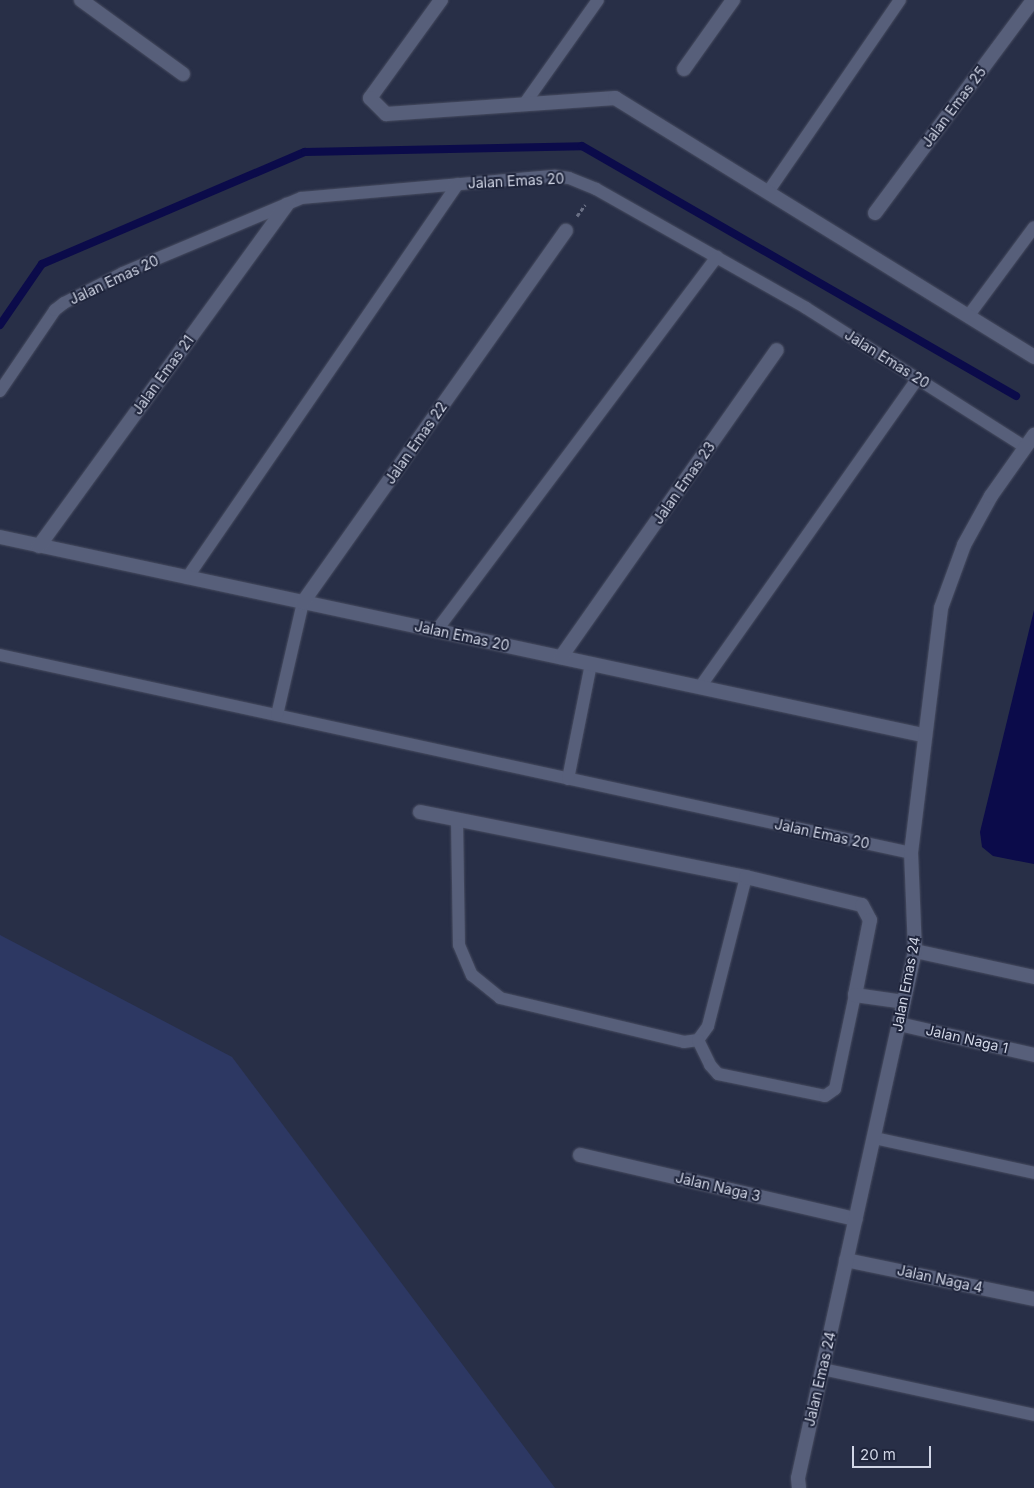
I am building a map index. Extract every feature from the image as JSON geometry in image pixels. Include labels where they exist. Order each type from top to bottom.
[{"type":"street","points":[[81,0],[183,74]]},
{"type":"street","points":[[441,0],[370,98],[386,114],[615,98],[969,315],[1034,357]]},
{"type":"street","points":[[684,69],[733,0]]},
{"type":"street","name":"Jalan Emas 25","points":[[875,213],[1034,0]]},
{"type":"street","name":"Jalan Emas 21","points":[[39,546],[287,205]]},
{"type":"street","name":"Jalan Emas 22","points":[[303,602],[566,231]]},
{"type":"street","name":"Jalan Emas 23","points":[[561,657],[777,350]]},
{"type":"street","name":"Jalan Emas 24","points":[[799,1488],[798,1478],[915,951],[912,853],[923,735],[941,608],[964,545],[991,496],[1034,435]]},
{"type":"street","name":"Jalan Emas 20","points":[[0,537],[923,735]]},
{"type":"street","points":[[420,812],[746,877],[862,905],[870,920],[855,995],[904,1002]]},
{"type":"street","points":[[915,951],[1034,978]]},
{"type":"street","name":"Jalan Naga 1","points":[[899,1024],[1034,1055]]},
{"type":"street","name":"Jalan Naga 3","points":[[580,1155],[856,1219]]},
{"type":"street","name":"Jalan Naga 4","points":[[846,1260],[1034,1299]]},
{"type":"lane","points":[[525,103],[598,0]]},
{"type":"lane","points":[[768,192],[900,0]]},
{"type":"lane","name":"Jalan Emas 20","points":[[0,390],[55,310],[64,303],[123,273],[311,195],[555,176],[569,178],[596,189],[806,308],[1026,447]]},
{"type":"lane","points":[[187,578],[458,184]]},
{"type":"lane","points":[[969,315],[1034,226]]},
{"type":"lane","points":[[436,631],[717,257]]},
{"type":"lane","points":[[700,687],[918,378]]},
{"type":"lane","name":"Jalan Emas 22","points":[[277,715],[303,602]]},
{"type":"lane","name":"Jalan Emas 20","points":[[0,655],[912,853]]},
{"type":"lane","points":[[568,779],[591,664]]},
{"type":"lane","points":[[457,819],[459,945],[472,975],[500,998],[684,1042],[698,1040],[708,1026],[746,877]]},
{"type":"lane","points":[[698,1040],[710,1065],[718,1074],[825,1096],[835,1089],[855,995]]},
{"type":"lane","points":[[874,1138],[1034,1173]]},
{"type":"lane","points":[[822,1369],[1034,1415]]},
{"type":"path","points":[[566,231],[596,189]]},
{"type":"shaded area","points":[[1034,610],[1034,864],[993,856],[982,847],[980,832]]},
{"type":"shaded area","points":[[0,935],[232,1057],[555,1488],[0,1488]]},
{"type":"waterway","points":[[0,325],[42,264],[305,152],[582,146],[1016,396]]}]
